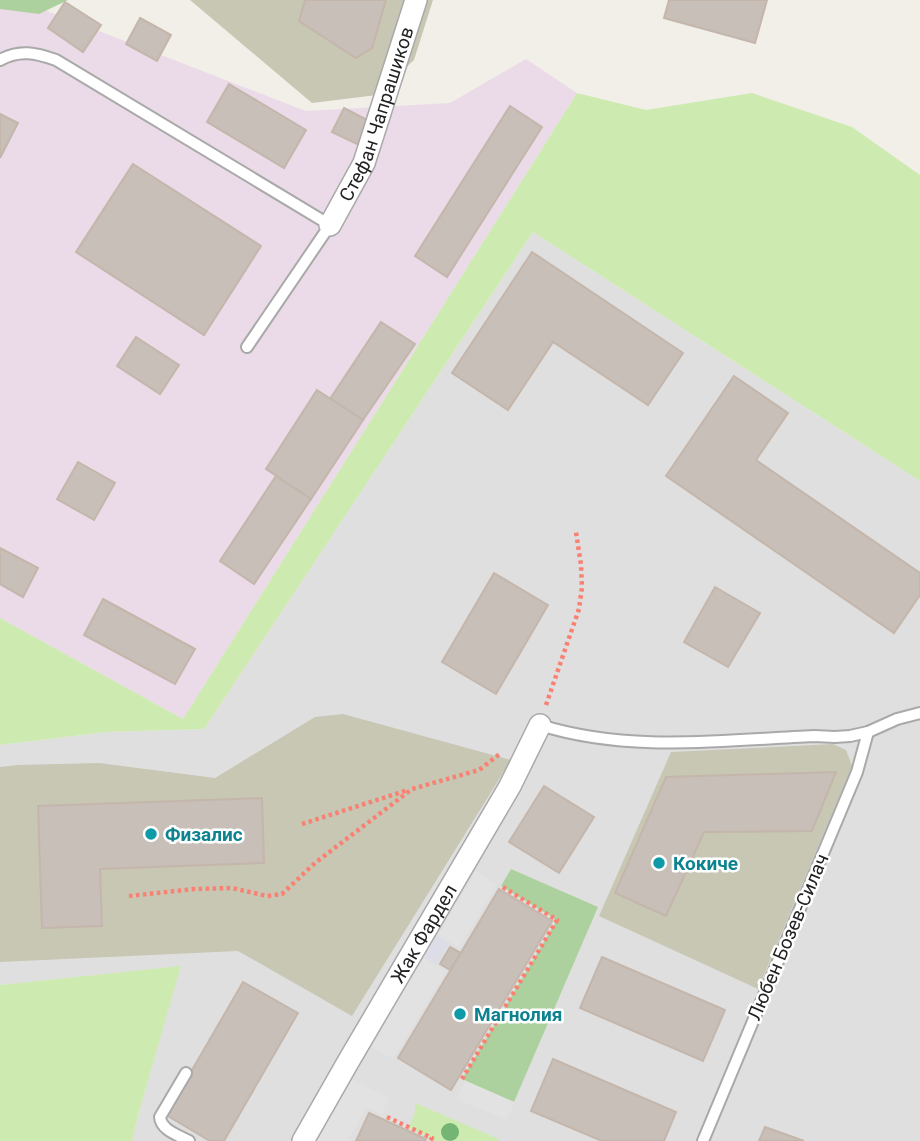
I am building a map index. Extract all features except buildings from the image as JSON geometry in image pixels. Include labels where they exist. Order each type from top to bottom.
[{"type":"street","name":"Стефан Чапрашиков","points":[[330,225],[364,163],[416,0]]},
{"type":"street","name":"Жак Фардел","points":[[303,1141],[510,786],[540,725]]},
{"type":"lane","points":[[0,60],[8,56],[34,53],[56,60],[330,225],[247,347]]},
{"type":"lane","points":[[540,725],[593,738],[650,744],[835,737],[868,732],[897,719],[920,713]]},
{"type":"lane","name":"Любен Бозев-Силач","points":[[703,1141],[857,772],[868,732]]},
{"type":"lane","points":[[186,1073],[160,1117],[160,1122],[188,1141]]},
{"type":"path","points":[[540,725],[579,609],[582,587],[576,532]]},
{"type":"path","points":[[302,824],[479,770],[509,748]]},
{"type":"path","points":[[129,896],[194,888],[232,888],[267,896],[282,894],[315,863],[412,789]]},
{"type":"path","points":[[462,1079],[557,920],[500,886]]},
{"type":"path","points":[[387,1117],[432,1138],[430,1141]]},
{"type":"shaded area","points":[[0,0],[19,0],[306,111],[450,103],[526,59],[577,93],[183,719],[0,618]]},
{"type":"shaded area","points":[[190,0],[433,0],[414,60],[377,95],[312,103]]},
{"type":"shaded area","points":[[533,232],[920,481],[920,1141],[132,1141],[180,967],[0,985],[0,745],[106,732],[204,729]]},
{"type":"shaded area","points":[[343,714],[511,760],[352,1016],[238,951],[0,962],[0,767],[99,763],[215,778],[315,717]]},
{"type":"shaded area","points":[[833,744],[846,750],[852,766],[758,989],[599,916],[671,752]]},
{"type":"shaded area","points":[[476,871],[497,884],[459,948],[437,935]]},
{"type":"shaded area","points":[[437,935],[450,943],[436,965],[424,957]]},
{"type":"shaded area","points":[[424,957],[446,971],[393,1059],[370,1046]]},
{"type":"shaded area","points":[[352,1079],[389,1098],[382,1114],[367,1107],[348,1141],[316,1141]]},
{"type":"shaded area","points":[[465,1081],[514,1102],[507,1120],[457,1099]]},
{"type":"green space","points":[[0,0],[68,0],[39,14],[0,9]]},
{"type":"green space","points":[[577,93],[646,110],[752,93],[852,127],[920,175],[920,481],[533,232],[204,729],[106,732],[0,745],[0,618],[183,719]]},
{"type":"green space","points":[[511,869],[598,907],[514,1102],[462,1079],[557,920],[501,886]]},
{"type":"green space","points":[[181,966],[132,1141],[0,1141],[0,985]]},
{"type":"green space","points":[[415,1103],[499,1139],[430,1141],[431,1138],[409,1128],[415,1112]]},
{"type":"place","name":"Физалис","points":[[151,834]]},
{"type":"place","name":"Кокиче","points":[[659,863]]},
{"type":"place","name":"Магнолия","points":[[460,1014]]}]
